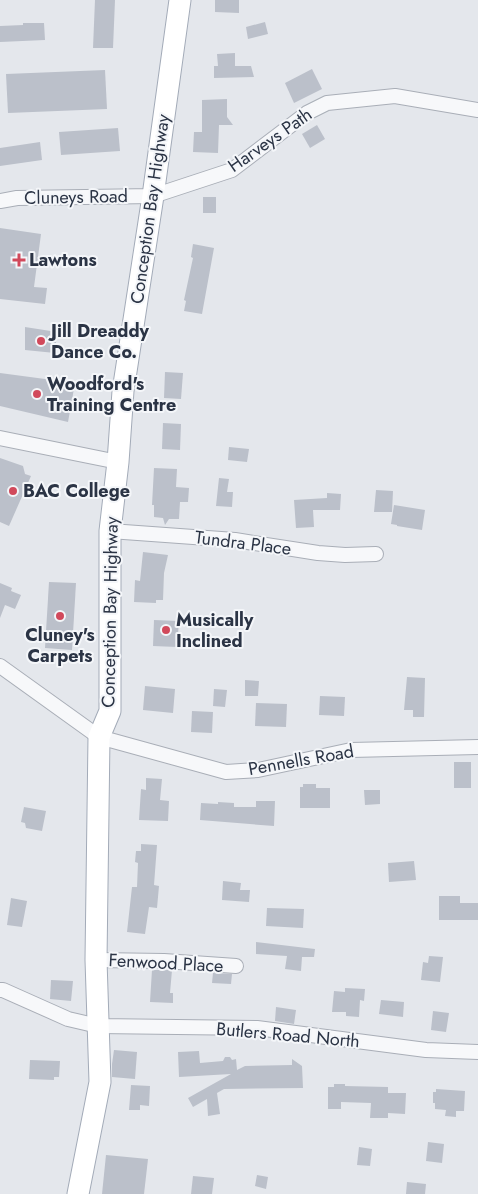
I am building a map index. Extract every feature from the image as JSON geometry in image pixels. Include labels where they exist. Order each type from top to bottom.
[{"type":"main road","name":"Conception Bay Highway","points":[[78,1194],[100,1082],[96,960],[99,737],[110,712],[110,531],[118,462],[123,391],[153,196],[180,0]]},
{"type":"street","name":"Harveys Path","points":[[153,196],[232,170],[306,113],[327,103],[395,96],[478,110]]},
{"type":"street","name":"Cluneys Road","points":[[0,201],[17,198],[153,196]]},
{"type":"street","points":[[0,438],[118,462]]},
{"type":"street","name":"Tundra Place","points":[[110,531],[235,540],[318,553],[345,555],[376,554]]},
{"type":"street","points":[[0,666],[99,737]]},
{"type":"street","name":"Pennells Road","points":[[99,737],[226,772],[258,770],[351,750],[478,747]]},
{"type":"street","name":"Fenwood Place","points":[[96,960],[164,960],[236,966]]},
{"type":"street","name":"Butlers Road North","points":[[0,990],[68,1019],[98,1026],[257,1028],[426,1050],[478,1052]]},
{"type":"building","points":[[95,0],[115,0],[113,48],[93,48]]},
{"type":"building","points":[[215,0],[239,0],[239,13],[215,12]]},
{"type":"building","points":[[265,22],[268,34],[248,39],[246,27]]},
{"type":"building","points":[[23,23],[44,23],[45,40],[0,42],[0,26],[23,25]]},
{"type":"building","points":[[235,53],[235,66],[251,66],[254,77],[214,78],[214,66],[218,66],[217,54]]},
{"type":"building","points":[[312,69],[322,89],[294,103],[285,83]]},
{"type":"building","points":[[105,70],[107,109],[8,113],[6,74]]},
{"type":"building","points":[[227,99],[227,117],[233,125],[219,125],[218,153],[193,152],[194,132],[202,132],[202,100]]},
{"type":"building","points":[[317,125],[325,139],[310,148],[302,134]]},
{"type":"building","points":[[118,128],[120,151],[61,155],[59,132]]},
{"type":"building","points":[[40,142],[42,160],[0,166],[0,148]]},
{"type":"building","points":[[203,197],[216,197],[216,213],[203,213]]},
{"type":"building","name":"Lawtons","points":[[0,228],[41,234],[34,287],[47,288],[45,304],[0,299]]},
{"type":"building","points":[[193,244],[214,248],[202,314],[184,311],[186,301],[184,300],[193,258],[191,257]]},
{"type":"building","name":"Jill Dreaddy Dance Co.","points":[[25,327],[57,332],[55,353],[25,350]]},
{"type":"building","points":[[165,372],[183,373],[181,399],[164,398]]},
{"type":"building","name":"Woodford's Training Centre","points":[[0,373],[75,383],[68,422],[0,406]]},
{"type":"building","points":[[163,423],[181,424],[180,450],[162,449]]},
{"type":"building","points":[[229,447],[249,449],[247,462],[228,460]]},
{"type":"building","name":"BAC College","points":[[0,458],[23,466],[25,474],[31,476],[9,526],[0,522]]},
{"type":"building","points":[[154,468],[177,469],[176,487],[189,488],[188,502],[180,502],[179,519],[169,519],[165,525],[163,518],[154,517],[154,505],[152,505]]},
{"type":"building","points":[[219,478],[229,479],[227,492],[233,492],[232,507],[216,506]]},
{"type":"building","points":[[376,490],[393,491],[392,512],[374,512]]},
{"type":"building","points":[[327,493],[341,494],[340,510],[313,510],[314,527],[296,528],[294,500],[327,498]]},
{"type":"building","points":[[394,505],[425,510],[422,530],[391,524]]},
{"type":"building","points":[[143,552],[168,555],[164,573],[163,600],[156,600],[156,603],[134,602],[135,580],[140,581]]},
{"type":"building","name":"Cluney's Carpets","points":[[49,582],[76,583],[72,650],[45,648]]},
{"type":"building","points":[[0,583],[12,588],[11,591],[21,595],[15,609],[5,605],[0,618]]},
{"type":"building","name":"Musically Inclined","points":[[154,620],[179,621],[177,647],[153,646]]},
{"type":"building","points":[[407,677],[425,678],[424,717],[413,717],[413,710],[404,710]]},
{"type":"building","points":[[245,680],[259,681],[258,696],[245,696]]},
{"type":"building","points":[[145,686],[175,689],[173,713],[143,710]]},
{"type":"building","points":[[214,689],[227,690],[225,707],[213,706]]},
{"type":"building","points":[[320,696],[345,697],[344,716],[319,715]]},
{"type":"building","points":[[256,703],[287,704],[286,727],[255,726]]},
{"type":"building","points":[[192,711],[213,712],[212,733],[191,732]]},
{"type":"building","points":[[454,762],[471,762],[471,788],[454,788]]},
{"type":"building","points":[[146,778],[162,779],[160,800],[169,801],[168,821],[139,820],[141,789],[146,790]]},
{"type":"building","points":[[303,784],[316,784],[316,788],[330,788],[330,808],[300,808],[300,787],[303,787]]},
{"type":"building","points":[[364,790],[380,790],[380,804],[365,805]]},
{"type":"building","points":[[256,801],[275,801],[274,826],[200,820],[201,803],[234,803],[234,807],[256,807]]},
{"type":"building","points":[[24,807],[46,811],[42,831],[26,828],[25,823],[21,822]]},
{"type":"building","points":[[141,844],[157,845],[154,885],[159,886],[157,908],[149,907],[145,934],[127,932],[132,887],[137,887],[138,863],[135,862],[136,851],[141,851]]},
{"type":"building","points":[[414,861],[416,880],[389,882],[388,863]]},
{"type":"building","points":[[223,881],[241,883],[240,890],[250,890],[249,902],[222,900]]},
{"type":"building","points":[[439,896],[460,896],[460,903],[478,903],[478,920],[439,920]]},
{"type":"building","points":[[11,898],[27,901],[22,927],[7,925]]},
{"type":"building","points":[[267,908],[304,909],[303,928],[266,926]]},
{"type":"building","points":[[256,942],[315,949],[314,957],[302,957],[301,971],[285,969],[287,956],[256,954]]},
{"type":"building","points":[[429,956],[443,957],[440,982],[421,980],[423,962],[428,963]]},
{"type":"building","points":[[152,970],[172,970],[170,993],[173,993],[173,1003],[150,1002]]},
{"type":"building","points":[[213,973],[232,974],[231,984],[212,983]]},
{"type":"building","points":[[51,980],[73,981],[71,1001],[50,999]]},
{"type":"building","points":[[345,988],[365,989],[364,1001],[360,1000],[359,1017],[346,1016],[346,1012],[332,1012],[334,991],[345,992]]},
{"type":"building","points":[[381,1000],[404,1002],[403,1017],[379,1014]]},
{"type":"building","points":[[276,1007],[296,1010],[294,1024],[275,1021]]},
{"type":"building","points":[[433,1011],[449,1013],[446,1032],[431,1030]]},
{"type":"building","points":[[114,1050],[137,1052],[135,1079],[112,1077]]},
{"type":"building","points":[[199,1051],[200,1063],[223,1061],[225,1057],[230,1057],[232,1060],[236,1059],[237,1070],[245,1066],[292,1065],[292,1059],[302,1066],[303,1088],[224,1089],[217,1093],[220,1114],[208,1116],[207,1099],[193,1107],[188,1098],[231,1074],[179,1077],[178,1052]]},
{"type":"building","points":[[30,1060],[60,1061],[59,1077],[54,1077],[54,1080],[29,1079]]},
{"type":"building","points":[[334,1084],[388,1087],[388,1093],[406,1093],[405,1114],[388,1113],[388,1118],[370,1118],[371,1103],[341,1102],[341,1109],[328,1109],[328,1087],[334,1087]]},
{"type":"building","points":[[131,1085],[150,1086],[149,1106],[140,1105],[140,1110],[129,1110]]},
{"type":"building","points":[[436,1089],[465,1091],[464,1111],[456,1111],[456,1117],[445,1116],[446,1110],[435,1109],[433,1092],[436,1092]]},
{"type":"building","points":[[428,1142],[444,1144],[442,1163],[426,1161]]},
{"type":"building","points":[[359,1147],[372,1149],[370,1166],[357,1165]]},
{"type":"building","points":[[106,1155],[148,1159],[144,1194],[102,1194]]},
{"type":"building","points":[[257,1175],[268,1177],[266,1189],[255,1186]]},
{"type":"building","points":[[193,1176],[214,1178],[212,1194],[191,1194]]},
{"type":"building","points":[[407,1182],[426,1184],[425,1194],[406,1194]]},
{"type":"place","name":"Lawtons","points":[[19,260]]},
{"type":"place","name":"Jill Dreaddy Dance Co.","points":[[41,341]]},
{"type":"place","name":"Woodford's Training Centre","points":[[37,394]]},
{"type":"place","name":"BAC College","points":[[13,491]]},
{"type":"place","name":"Cluney's Carpets","points":[[60,616]]},
{"type":"place","name":"Musically Inclined","points":[[166,630]]}]
